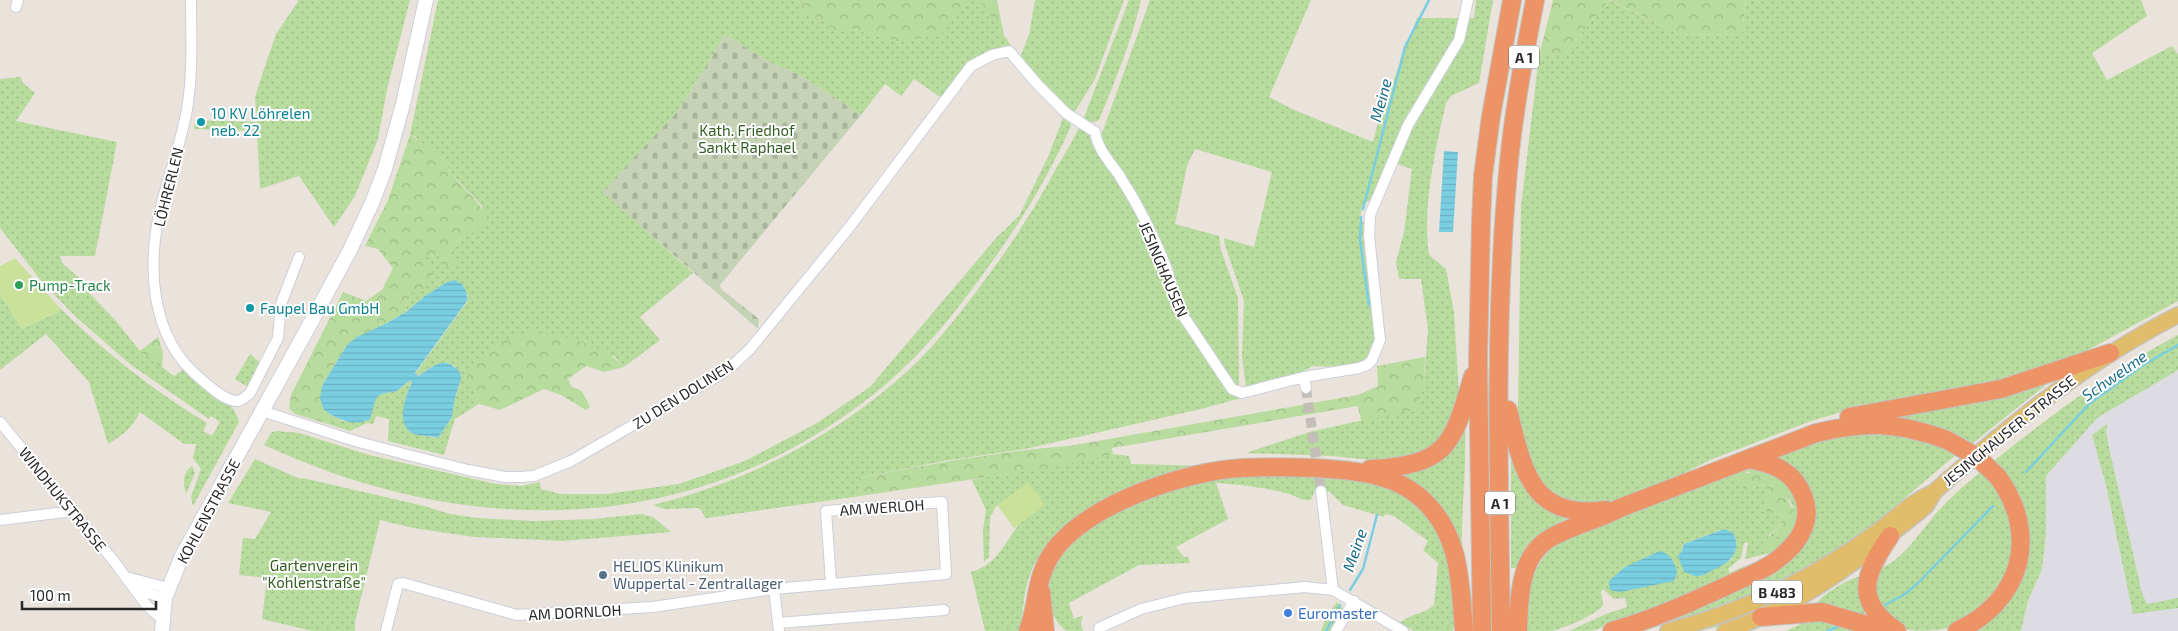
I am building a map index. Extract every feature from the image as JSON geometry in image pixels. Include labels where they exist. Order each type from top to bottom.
[{"type":"highway","name":"A 1","points":[[1482,631],[1478,361],[1480,255],[1484,176],[1500,56],[1512,0]]},
{"type":"highway","name":"A 1","points":[[1501,631],[1500,376],[1502,261],[1507,174],[1514,114],[1535,0]]},
{"type":"highway","points":[[1816,432],[1835,420],[1872,411],[2001,389],[2110,353]]},
{"type":"highway","points":[[1034,629],[1039,580],[1056,549],[1071,534],[1112,506],[1159,486],[1208,473],[1241,468],[1336,470],[1395,467],[1418,463],[1432,456],[1447,442],[1458,425],[1478,361]]},
{"type":"highway","points":[[1500,376],[1516,449],[1528,476],[1537,489],[1555,504],[1574,510],[1590,512],[1620,508]]},
{"type":"highway","points":[[1518,631],[1525,572],[1531,558],[1550,537],[1816,432],[1870,424],[1909,428],[1947,440],[1977,457],[1998,477],[2008,490],[2019,520],[2021,535],[2018,564],[2014,578],[1998,603],[1974,623],[1957,631]]},
{"type":"highway","points":[[1612,631],[1685,606],[1766,567],[1790,548],[1802,533],[1806,518],[1806,503],[1795,481],[1783,469],[1768,462],[1748,458]]},
{"type":"highway","points":[[1336,470],[1393,481],[1415,493],[1434,512],[1449,535],[1457,557],[1464,631]]},
{"type":"highway","points":[[1890,536],[1873,561],[1867,582],[1869,599],[1873,608],[1885,622],[1898,631]]},
{"type":"highway","points":[[1039,580],[1048,618],[1059,631]]},
{"type":"highway","points":[[1034,629],[1044,606]]},
{"type":"highway","points":[[1760,617],[1822,612],[1887,631]]},
{"type":"main road","name":"KOHLENSTRASSE","points":[[162,625],[166,593],[182,556],[350,250],[372,203],[385,169],[403,104],[426,0]]},
{"type":"main road","name":"B 483","points":[[2110,353],[2178,315]]},
{"type":"main road","name":"JESINGHAUSER STRASSE","points":[[1668,631],[1724,614],[1792,584],[1833,561],[1877,533],[1918,498],[1934,492],[2032,409],[2110,353]]},
{"type":"main road","name":"JESINGHAUSER STRASSE","points":[[1725,631],[1760,617],[1835,577],[1890,536],[1926,506],[1934,492]]},
{"type":"street","name":"LÖHRERLEN","points":[[191,0],[188,103],[156,231],[154,261],[156,305],[162,324],[176,354],[186,366],[223,396],[232,400],[243,399],[255,384],[278,338],[281,304],[299,257]]},
{"type":"street","name":"JESINGHAUSEN","points":[[1009,51],[1038,85],[1066,113],[1095,132],[1100,146],[1133,197],[1166,268],[1178,308],[1232,389],[1242,393],[1304,377],[1359,368],[1367,365],[1377,351],[1380,340],[1369,236],[1370,215],[1408,125],[1459,40],[1468,0]]},
{"type":"street","name":"ZU DEN DOLINEN","points":[[259,417],[468,470],[505,477],[534,476],[571,461],[718,376],[734,364],[750,349],[848,229],[971,66],[992,55],[1009,51]]},
{"type":"street","points":[[1304,377],[1306,388]]},
{"type":"street","name":"WINDHUKSTRASSE","points":[[0,422],[134,586],[162,625]]},
{"type":"street","points":[[1321,491],[1334,590]]},
{"type":"street","name":"AM WERLOH","points":[[774,589],[946,574],[942,502],[826,511],[831,583]]},
{"type":"street","points":[[0,520],[73,511]]},
{"type":"street","points":[[126,576],[166,593]]},
{"type":"street","name":"AM DORNLOH","points":[[386,631],[398,584],[403,583],[517,615],[653,607],[774,589]]},
{"type":"street","name":"WINDHUKSTRASSE","points":[[134,586],[151,594],[166,593]]},
{"type":"street","points":[[1099,628],[1141,609],[1185,598],[1305,587],[1334,590],[1403,631]]},
{"type":"street","points":[[774,589],[778,627],[944,610]]},
{"type":"street","points":[[1336,631],[1354,601]]},
{"type":"shaded area","points":[[2178,370],[2178,631],[2021,631],[2028,601],[2042,569],[2046,534],[2046,476],[2096,418]]},
{"type":"green space","points":[[299,0],[410,0],[387,89],[378,139],[355,196],[334,227],[299,176],[260,189],[257,131],[194,129],[195,120],[257,122],[255,97],[276,34]]},
{"type":"green space","points":[[438,0],[804,0],[799,12],[820,19],[837,32],[852,29],[900,42],[925,37],[807,0],[996,0],[999,28],[1012,47],[989,54],[943,99],[914,79],[901,96],[885,84],[861,115],[798,74],[773,64],[725,35],[678,111],[603,192],[693,273],[640,317],[660,340],[624,367],[614,356],[468,371],[479,404],[455,419],[444,455],[388,441],[389,419],[376,416],[373,424],[367,423],[350,431],[328,424],[331,415],[343,421],[363,422],[376,398],[381,394],[397,391],[410,380],[412,382],[404,408],[414,434],[438,438],[452,417],[455,398],[460,384],[455,366],[444,363],[439,364],[417,376],[415,374],[467,302],[468,295],[447,282],[425,296],[406,312],[407,294],[426,257],[438,254],[453,264],[450,256],[454,243],[484,226],[482,206],[450,172],[443,157],[420,143],[416,137],[410,135]]},
{"type":"green space","points":[[804,0],[966,0],[942,34],[900,42],[852,29],[837,32],[820,19],[799,12]]},
{"type":"green space","points":[[980,0],[997,0],[1004,36]]},
{"type":"green space","points":[[1035,0],[1124,0],[1095,79],[1074,113],[1034,78],[1020,57],[1029,35]]},
{"type":"green space","points":[[1129,0],[1141,0],[1133,31],[1117,76],[1099,120],[1093,122],[1083,120]]},
{"type":"green space","points":[[1150,0],[1311,0],[1269,97],[1292,109],[1373,142],[1379,119],[1417,18],[1474,18],[1476,0],[1493,0],[1479,83],[1451,96],[1446,103],[1431,179],[1427,218],[1429,255],[1446,269],[1454,312],[1459,396],[1457,408],[1439,440],[1421,455],[1382,461],[1332,456],[1246,453],[1309,432],[1418,408],[1424,380],[1428,330],[1421,279],[1399,279],[1396,262],[1404,232],[1412,169],[1394,163],[1374,199],[1363,203],[1359,222],[1365,222],[1376,334],[1370,354],[1361,363],[1341,367],[1313,366],[1300,373],[1246,389],[1242,356],[1244,301],[1224,238],[1254,247],[1272,172],[1195,149],[1187,166],[1175,224],[1219,236],[1221,250],[1238,298],[1239,388],[1235,387],[1181,307],[1170,271],[1105,150],[1101,136]]},
{"type":"green space","points":[[1553,0],[1609,0],[1565,53],[1539,56]]},
{"type":"green space","points":[[1609,0],[1680,35],[1742,34],[1746,0],[2141,0],[2147,16],[2092,53],[2107,80],[2172,46],[2178,54],[2178,301],[2077,356],[2018,380],[1859,407],[1811,421],[1710,460],[1674,478],[1614,502],[1598,505],[1556,498],[1532,472],[1521,441],[1518,411],[1521,207],[1539,56],[1565,53]]},
{"type":"green space","points":[[1610,0],[1746,0],[1742,34],[1680,35]]},
{"type":"green space","name":"Kath. Friedhof Sankt Raphael","points":[[725,35],[773,64],[798,74],[861,115],[720,285],[721,289],[759,319],[758,329],[602,192],[678,111]]},
{"type":"green space","points":[[21,77],[22,82],[35,93],[16,121],[117,142],[95,256],[60,256],[62,263],[91,288],[89,293],[115,320],[140,351],[174,376],[184,369],[216,391],[231,405],[236,413],[239,422],[193,506],[191,497],[201,469],[193,458],[196,444],[184,444],[140,412],[127,431],[108,444],[89,382],[46,334],[0,370],[0,294],[22,329],[58,312],[59,307],[130,370],[207,423],[203,431],[212,436],[220,422],[211,416],[209,419],[131,365],[76,317],[43,283],[0,228],[0,79]]},
{"type":"green space","points":[[1063,118],[1071,126],[1053,164],[1032,201],[975,286],[926,345],[885,385],[815,435],[741,473],[664,497],[585,509],[504,509],[424,498],[343,477],[264,445],[272,432],[299,433],[369,455],[496,484],[521,486],[540,482],[541,489],[561,494],[607,494],[679,484],[745,461],[817,423],[870,387],[997,237],[1019,216],[1048,157]]},
{"type":"green space","points":[[1080,125],[1087,129],[1128,193],[1163,269],[1171,297],[1231,393],[1235,396],[1252,395],[1201,409],[1025,449],[944,461],[858,478],[860,496],[707,518],[698,508],[664,509],[653,505],[690,495],[726,482],[794,451],[827,432],[888,388],[917,362],[939,338],[998,262],[1037,202]]},
{"type":"green space","points":[[410,135],[442,156],[451,173],[484,212],[487,218],[485,226],[454,243],[450,256],[454,264],[444,268],[438,254],[426,257],[433,274],[423,289],[407,294],[406,312],[347,345],[322,386],[324,410],[331,415],[328,424],[295,414],[289,409],[291,395],[343,292],[366,301],[382,290],[393,268],[378,249],[365,246],[388,200]]},
{"type":"green space","name":"Pump-Track","points":[[15,258],[59,307],[58,312],[22,329],[0,294],[0,266]]},
{"type":"green space","points":[[538,331],[573,339],[595,347],[606,352],[624,367],[604,372],[586,366],[568,379],[572,387],[582,391],[590,407],[586,410],[561,395],[544,389],[500,410],[479,404],[467,371],[499,345],[517,335]]},
{"type":"green space","points":[[2178,335],[2178,370],[2097,418],[2046,476],[2046,534],[2042,569],[2028,601],[2021,631],[1971,631],[2025,560],[2028,548],[2030,537],[2027,514],[2018,493],[2005,472],[2013,559],[1999,592],[1956,626],[1938,630],[1916,631],[1906,629],[1879,610],[1873,571],[1883,567],[1902,554],[1956,493],[2073,400]]},
{"type":"green space","points":[[158,337],[163,353],[162,368],[140,351]]},
{"type":"green space","points":[[250,354],[260,363],[248,387],[235,379]]},
{"type":"green space","points":[[1425,357],[1424,380],[1418,409],[1361,421],[1358,406],[1112,448],[1113,454],[1054,467],[860,496],[858,478],[989,455],[1069,446],[1358,395],[1378,386],[1377,366]]},
{"type":"green space","points":[[2052,380],[1973,443],[1953,434],[1882,417]]},
{"type":"green space","points":[[1465,422],[1462,552],[1453,532],[1385,474],[1409,470]]},
{"type":"green space","points":[[2108,423],[2106,431],[2109,448],[2142,593],[2147,604],[2178,598],[2178,608],[2133,614],[2106,485],[2092,435]]},
{"type":"green space","points":[[1865,430],[1927,439],[1957,454],[1872,526],[1810,569],[1730,605],[1642,631],[1625,631],[1718,595],[1808,528],[1777,455],[1809,443]]},
{"type":"green space","points":[[1113,454],[1129,456],[1131,464],[1212,466],[1136,488],[1110,498],[1065,526],[1047,545],[1030,574],[1020,631],[985,631],[971,572],[980,569],[993,560],[1020,524],[1044,505],[997,505],[990,517],[989,557],[984,562],[983,530],[986,510],[972,480]]},
{"type":"green space","name":"Gartenverein \"Kohlenstraße\"","points":[[255,459],[300,479],[303,478],[424,506],[450,514],[478,518],[535,521],[594,519],[641,514],[653,517],[671,532],[563,541],[474,537],[413,528],[380,520],[355,622],[355,631],[312,631],[262,619],[267,578],[239,575],[243,538],[255,539],[271,512],[228,503]]},
{"type":"green space","points":[[1513,459],[1574,516],[1554,525],[1540,536],[1518,568],[1511,568],[1511,460]]},
{"type":"green space","points":[[192,466],[195,473],[186,494],[184,478],[186,472]]},
{"type":"green space","points":[[1750,466],[1789,482],[1799,511],[1797,526],[1779,551],[1745,559],[1748,543],[1744,543],[1741,558],[1728,569],[1730,573],[1744,566],[1756,564],[1732,578],[1590,631],[1569,631],[1606,614],[1627,607],[1625,598],[1614,599],[1603,589],[1601,591],[1603,605],[1587,617],[1552,631],[1528,631],[1528,605],[1531,584],[1539,564],[1554,543]],"holes":[[[1745,472],[1752,472],[1786,495],[1793,506],[1785,537],[1779,531],[1774,537],[1768,536],[1782,523],[1782,518],[1779,514],[1769,513],[1771,491],[1764,485],[1745,490]],[[1720,530],[1732,559],[1725,563],[1684,572],[1681,554],[1684,544]]]},
{"type":"green space","points":[[1757,468],[1770,470],[1788,483],[1789,491],[1786,496],[1794,511],[1796,520],[1790,537],[1785,537],[1778,532],[1774,537],[1776,546],[1774,551],[1767,553],[1762,551],[1763,543],[1782,523],[1782,518],[1779,514],[1769,513],[1764,509],[1767,495],[1771,494],[1771,491],[1764,485],[1745,490],[1735,478],[1741,472],[1749,473]]},
{"type":"green space","points":[[1227,476],[1352,476],[1398,489],[1427,512],[1453,559],[1455,627],[1453,627],[1453,631],[1414,631],[1400,623],[1408,617],[1426,611],[1434,605],[1438,563],[1423,550],[1428,541],[1394,516],[1385,514],[1384,517],[1343,505],[1330,492],[1315,490],[1311,500],[1308,500],[1272,490],[1216,483],[1228,519],[1176,547],[1184,557],[1188,557],[1190,563],[1139,565],[1069,603],[1074,619],[1083,615],[1081,624],[1083,631],[1066,631],[1058,623],[1052,613],[1049,602],[1048,591],[1052,574],[1061,557],[1090,528],[1126,506],[1144,498],[1177,487]]},
{"type":"green space","points":[[1028,482],[1045,505],[1014,528],[997,505]]},
{"type":"green space","points":[[1823,573],[1795,593],[1760,611],[1705,630],[1689,631]]},
{"type":"green space","points":[[1863,575],[1872,617],[1815,605],[1837,587]]},
{"type":"green space","points":[[1337,602],[1343,608],[1330,631],[1321,631],[1327,615]]},
{"type":"green space","points":[[1807,616],[1873,631],[1786,631],[1799,625]]},
{"type":"water","points":[[1444,151],[1458,152],[1453,232],[1439,232]]},
{"type":"water","points":[[454,280],[465,288],[467,301],[415,373],[418,376],[434,366],[444,363],[449,364],[460,372],[461,379],[452,417],[438,438],[414,434],[404,424],[403,410],[412,382],[410,380],[397,391],[381,394],[376,398],[370,419],[358,422],[346,421],[324,410],[320,399],[322,386],[347,345],[357,337],[406,312],[425,296],[447,282]]},
{"type":"water","points":[[1724,529],[1733,533],[1736,540],[1735,552],[1732,557],[1723,565],[1702,576],[1695,576],[1684,572],[1678,556],[1684,544]]},
{"type":"water","points":[[1660,551],[1670,556],[1674,563],[1677,573],[1674,581],[1620,592],[1610,590],[1609,581],[1625,567]]},
{"type":"waterway","name":"Meine","points":[[1363,209],[1405,47],[1429,0]]},
{"type":"waterway","name":"Meine","points":[[1361,217],[1360,240],[1369,305]]},
{"type":"waterway","name":"Schwelme","points":[[2026,472],[2090,403],[2142,366],[2178,345]]},
{"type":"waterway","name":"Schwelme","points":[[1885,605],[1905,594],[1918,583],[1993,506]]},
{"type":"waterway","name":"Meine","points":[[1350,590],[1363,569],[1377,515]]},
{"type":"waterway","name":"Meine","points":[[1326,631],[1340,605]]},
{"type":"waterway","name":"Schwelme","points":[[1827,631],[1837,627]]},
{"type":"tunnel","points":[[1306,388],[1321,491]]},
{"type":"place","name":"10 KV Löhrelen neb. 22","points":[[201,122]]},
{"type":"place","name":"Pump-Track","points":[[19,285]]},
{"type":"place","name":"Faupel Bau GmbH","points":[[250,308]]},
{"type":"place","name":"HELIOS Klinikum Wuppertal - Zentrallager","points":[[603,575]]},
{"type":"place","name":"Euromaster","points":[[1288,613]]}]
